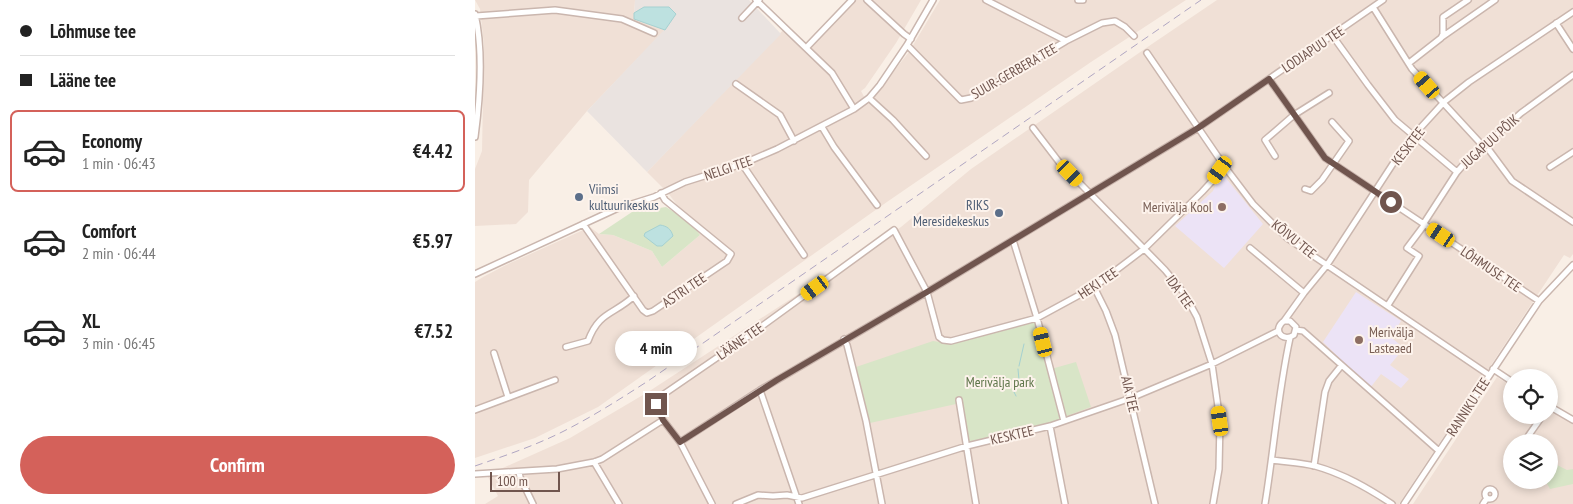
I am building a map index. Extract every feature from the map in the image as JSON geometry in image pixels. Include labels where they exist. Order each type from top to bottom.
[{"type":"street","points":[[806,48],[852,0]]},
{"type":"street","points":[[867,0],[903,34],[911,39]]},
{"type":"street","name":"NELGI TEE","points":[[475,274],[616,209],[685,182],[742,164],[794,141],[854,109],[869,98],[880,85],[911,39],[933,0]]},
{"type":"street","points":[[986,0],[1066,41]]},
{"type":"street","points":[[1078,0],[1083,0]]},
{"type":"street","name":"LODJAPUU TEE","points":[[680,442],[844,339],[927,292],[1198,128],[1383,0]]},
{"type":"street","points":[[1441,38],[1443,34],[1443,17],[1468,0]]},
{"type":"street","points":[[1409,63],[1495,0]]},
{"type":"street","points":[[742,18],[758,1],[832,73],[854,109]]},
{"type":"street","points":[[1373,7],[1409,63],[1483,146]]},
{"type":"street","points":[[475,137],[479,58],[475,15],[555,10],[622,19],[654,33]]},
{"type":"street","name":"KESKTEE","points":[[1285,321],[1304,293],[1327,265],[1374,191],[1413,136],[1443,103],[1469,82],[1573,12]]},
{"type":"street","name":"SUUR-GERBERA TEE","points":[[907,45],[961,100],[971,98],[1066,41],[1102,24],[1115,22],[1125,27],[1135,36]]},
{"type":"street","points":[[1557,23],[1573,49]]},
{"type":"street","points":[[1333,35],[1368,86],[1395,120],[1457,172]]},
{"type":"street","name":"KÕIVU TEE","points":[[1147,53],[1225,167],[1253,204],[1287,238],[1489,375]]},
{"type":"street","name":"JUGAPUU PÕIK","points":[[1388,305],[1419,256],[1407,248],[1457,172],[1521,113],[1573,75]]},
{"type":"street","name":"LÕHMUSE TEE","points":[[1269,79],[1319,151],[1333,164],[1539,301]]},
{"type":"street","points":[[736,84],[780,115],[794,141]]},
{"type":"street","points":[[1275,156],[1265,140],[1294,115],[1329,93]]},
{"type":"street","points":[[869,98],[893,120],[926,156]]},
{"type":"street","points":[[1305,189],[1311,191],[1349,141],[1332,122]]},
{"type":"street","points":[[821,127],[877,205]]},
{"type":"street","name":"IDA TEE","points":[[1033,128],[1059,162],[1165,270],[1184,293],[1197,317],[1212,364],[1220,421],[1219,469],[1213,504]]},
{"type":"street","points":[[1489,150],[1512,181],[1573,222]]},
{"type":"street","points":[[1550,167],[1573,152]]},
{"type":"street","points":[[742,164],[803,255]]},
{"type":"street","name":"HEKI TEE","points":[[927,292],[939,337],[943,340],[951,341],[1037,318],[1094,287],[1143,249],[1225,167]]},
{"type":"street","name":"ASTRI TEE","points":[[583,224],[643,310],[647,313],[653,311],[727,261],[731,254],[665,200],[661,193]]},
{"type":"street","name":"LÄÄNE TEE","points":[[712,504],[680,442],[663,420],[656,401],[663,394],[747,337],[894,230],[927,292]]},
{"type":"street","points":[[1013,240],[1037,318],[1064,421]]},
{"type":"street","points":[[1250,248],[1304,293]]},
{"type":"street","name":"RANNIKU TEE","points":[[1404,504],[1539,301],[1573,265]]},
{"type":"street","name":"AIA TEE","points":[[1094,287],[1115,335],[1155,504]]},
{"type":"street","points":[[567,347],[588,341],[593,329],[607,313],[628,302],[634,296]]},
{"type":"street","points":[[1289,338],[1282,336],[1278,331],[1280,324],[1285,321],[1292,322],[1296,330]]},
{"type":"street","points":[[1265,504],[1273,460],[1283,370],[1289,338],[1294,335],[1296,330]]},
{"type":"street","points":[[1296,330],[1303,331],[1439,451]]},
{"type":"street","name":"KESKTEE","points":[[736,504],[758,495],[787,495],[802,498],[967,446],[1050,426],[1131,398],[1212,364],[1278,331]]},
{"type":"street","points":[[844,339],[853,368],[882,504]]},
{"type":"street","points":[[494,353],[508,397]]},
{"type":"street","points":[[1314,466],[1325,392],[1329,381],[1341,366]]},
{"type":"street","points":[[1493,369],[1503,376]]},
{"type":"street","points":[[475,410],[555,380]]},
{"type":"street","points":[[760,390],[799,504]]},
{"type":"street","points":[[959,400],[976,504]]},
{"type":"street","points":[[1558,411],[1573,420]]},
{"type":"street","points":[[475,474],[557,469],[594,462],[602,459],[663,420]]},
{"type":"street","points":[[1050,426],[1065,504]]},
{"type":"street","points":[[1273,460],[1314,466],[1338,474],[1363,485],[1392,504]]},
{"type":"street","points":[[594,462],[619,504]]},
{"type":"street","points":[[519,472],[533,504]]},
{"type":"street","points":[[1483,504],[1487,498]]},
{"type":"shaded area","points":[[475,0],[635,0],[634,19],[665,30],[587,111],[529,180],[528,212],[516,224],[475,226],[475,169],[482,151],[484,45],[480,9]]},
{"type":"shaded area","points":[[635,0],[749,0],[781,34],[647,172],[587,111],[664,30],[634,19]]},
{"type":"shaded area","points":[[847,0],[921,0],[896,43],[861,91],[868,104],[909,52],[940,0],[1186,0],[1091,62],[884,204],[598,407],[535,438],[475,458],[475,282],[506,265],[590,227],[599,234],[613,235],[652,251],[662,267],[700,235],[668,193],[647,172],[787,26],[806,43]]},
{"type":"shaded area","points":[[1217,0],[1573,0],[1573,254],[1570,258],[1564,255],[1399,504],[485,504],[498,496],[487,475],[570,438],[648,392],[901,227],[971,169]]},
{"type":"shaded area","name":"Merivälja Kool","points":[[1221,172],[1263,224],[1224,268],[1175,226],[1213,191]]},
{"type":"shaded area","name":"Merivälja Lasteaed","points":[[1356,292],[1401,321],[1392,335],[1394,336],[1393,339],[1404,348],[1390,365],[1409,379],[1401,388],[1381,374],[1370,388],[1323,342]]},
{"type":"shaded area","points":[[1497,377],[1503,381],[1503,424],[1558,424],[1558,414],[1573,423],[1573,504],[1413,504]]},
{"type":"green space","points":[[666,207],[690,222],[700,235],[662,267],[652,251],[613,235],[599,234],[632,212]]},
{"type":"green space","name":"Merivälja park","points":[[1034,319],[1060,420],[963,443],[956,404],[870,423],[856,367],[933,341],[947,343]]},
{"type":"green space","points":[[1076,362],[1091,407],[1064,417],[1051,369]]},
{"type":"green space","points":[[1558,466],[1567,470],[1573,469],[1573,484],[1558,487]]},
{"type":"water","points":[[644,7],[669,7],[676,14],[665,30],[634,19],[634,13]]},
{"type":"water","points":[[660,225],[668,228],[673,236],[662,246],[657,246],[644,236],[645,233]]},
{"type":"waterway","points":[[1019,366],[1024,344]]},
{"type":"waterway","points":[[1015,391],[1019,380],[1018,369]]},
{"type":"waterway","points":[[1014,392],[1016,396]]},
{"type":"railway","points":[[475,466],[562,432],[648,381],[1201,0]]},
{"type":"place","name":"Viimsi kultuurikeskus","points":[[579,197]]},
{"type":"place","name":"Merivälja Kool","points":[[1222,207]]},
{"type":"place","name":"RIKS Meresidekeskus","points":[[999,213]]},
{"type":"place","name":"Merivälja Lasteaed","points":[[1359,340]]},
{"type":"route","points":[[656,404],[663,420],[680,442],[844,339],[927,292],[1198,128],[1269,79],[1325,158],[1391,202]]}]
